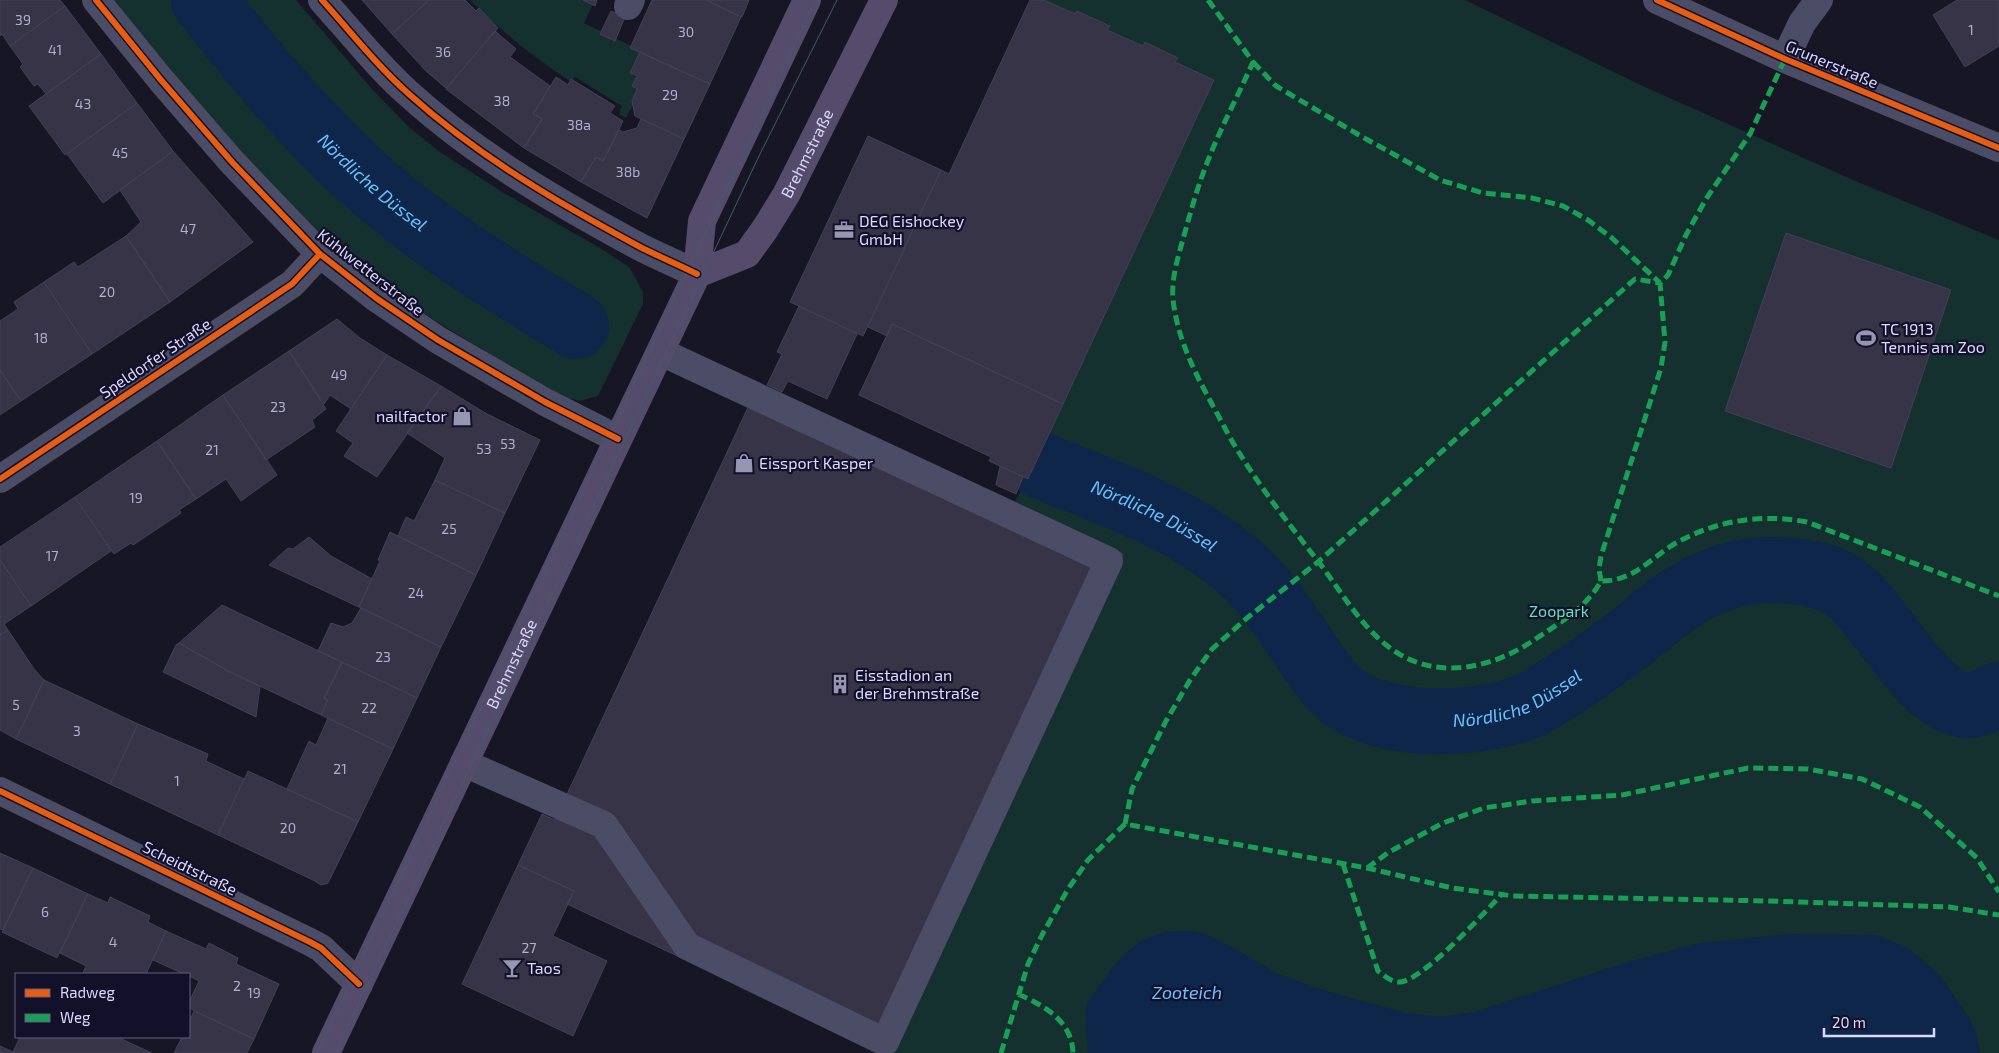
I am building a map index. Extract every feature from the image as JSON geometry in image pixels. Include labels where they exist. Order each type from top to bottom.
[{"type":"main road","name":"Brehmstraße","points":[[326,1053],[697,274],[702,221],[807,0]]},
{"type":"main road","name":"Brehmstraße","points":[[697,274],[747,254],[765,229],[790,188],[884,0]]},
{"type":"street","name":"Kühlwetterstraße","points":[[96,0],[161,80],[232,162],[320,254],[376,298],[438,340],[545,402],[618,439]]},
{"type":"street","points":[[322,0],[408,94],[443,123],[498,163],[548,195],[636,245],[697,274]]},
{"type":"street","name":"Grunerstraße","points":[[1657,0],[1785,59],[1999,148]]},
{"type":"street","points":[[1785,59],[1802,23],[1819,0]]},
{"type":"street","name":"Speldorfer Straße","points":[[0,478],[292,284],[320,254]]},
{"type":"street","points":[[464,763],[604,825],[687,946],[884,1042],[1109,561],[661,352]]},
{"type":"street","name":"Scheidtstraße","points":[[0,791],[310,942],[321,948],[359,984]]},
{"type":"green space","points":[[114,0],[296,0],[372,89],[410,128],[440,152],[504,193],[605,251],[630,268],[643,292],[643,304],[598,396],[580,401],[559,396],[434,320],[381,285],[328,243],[242,156],[154,53]]},
{"type":"green space","points":[[470,0],[595,0],[584,23],[644,52],[633,76],[639,79],[634,88],[640,91],[626,118],[619,114],[622,106],[575,77],[571,82],[557,73],[518,44]]},
{"type":"green space","name":"Zoopark","points":[[1044,0],[1465,0],[1645,87],[1860,183],[1999,240],[1999,1053],[889,1053],[1014,503],[1028,479],[1214,80],[1175,62],[1177,58],[1145,43],[1143,46],[1107,30],[1109,25],[1077,11],[1075,14]]},
{"type":"water","name":"Zooteich","points":[[1173,931],[1193,931],[1205,934],[1276,973],[1313,987],[1405,1013],[1442,1017],[1475,1012],[1628,962],[1700,943],[1791,934],[1877,935],[1909,949],[1939,974],[1970,1020],[1976,1033],[1980,1053],[1088,1053],[1086,1011],[1092,996],[1121,957],[1149,938]]},
{"type":"building","points":[[0,0],[60,0],[65,6],[10,46],[2,34],[0,36]]},
{"type":"building","points":[[362,0],[429,0],[392,34]]},
{"type":"building","points":[[429,0],[465,0],[476,11],[479,8],[498,28],[446,88],[426,71],[392,34]]},
{"type":"building","points":[[583,0],[597,0],[595,6]]},
{"type":"building","points":[[652,0],[705,0],[741,17],[710,84],[630,48]]},
{"type":"building","points":[[706,0],[749,0],[742,17]]},
{"type":"building","points":[[1030,0],[1044,0],[1075,14],[1077,11],[1110,26],[1107,30],[1143,46],[1145,42],[1178,58],[1175,62],[1214,80],[1063,404],[892,324],[887,336],[868,327],[941,170],[949,174]]},
{"type":"building","points":[[1957,0],[1999,0],[1999,46],[1965,67],[1933,15]]},
{"type":"building","points":[[65,6],[101,54],[46,94],[38,84],[34,86],[20,67],[23,64],[10,46]]},
{"type":"building","points":[[611,11],[625,17],[615,41],[600,34]]},
{"type":"building","points":[[495,31],[516,49],[510,57],[550,86],[533,114],[542,119],[524,148],[446,89]]},
{"type":"building","points":[[640,52],[710,84],[684,139],[635,116],[632,101],[637,89],[632,86],[637,76],[630,73]]},
{"type":"building","points":[[101,54],[137,103],[65,155],[29,106]]},
{"type":"building","points":[[556,77],[568,85],[571,79],[615,106],[610,113],[623,121],[603,161],[596,157],[581,182],[524,148],[542,119],[533,114]]},
{"type":"building","points":[[137,103],[173,151],[103,203],[67,154]]},
{"type":"building","points":[[641,119],[684,139],[647,218],[581,182],[596,157],[603,161],[619,130],[623,132],[637,128]]},
{"type":"building","points":[[868,136],[941,170],[863,336],[790,302]]},
{"type":"building","points":[[173,151],[253,242],[170,302],[126,236],[141,222],[120,190]]},
{"type":"building","points":[[1786,233],[1951,290],[1891,468],[1725,411]]},
{"type":"building","points":[[126,236],[170,302],[92,354],[44,282],[74,262],[78,267]]},
{"type":"building","points":[[44,282],[92,354],[21,401],[0,370],[0,321],[18,309],[14,302]]},
{"type":"building","points":[[799,306],[857,334],[827,399],[788,381],[782,392],[767,385],[782,354],[777,352]]},
{"type":"building","points":[[337,319],[360,338],[387,355],[351,409],[330,395],[324,404],[289,351]]},
{"type":"building","points":[[892,324],[1063,404],[1028,479],[989,461],[991,457],[859,395]]},
{"type":"building","points":[[289,351],[326,409],[312,420],[315,427],[266,460],[223,395]]},
{"type":"building","points":[[387,355],[441,386],[377,477],[344,456],[353,443],[336,431]]},
{"type":"building","points":[[0,370],[21,401],[0,415]]},
{"type":"building","name":"Eisstadion an der Brehmstraße","points":[[759,384],[1123,554],[889,1053],[875,1049],[567,904],[574,891],[518,865],[542,814],[555,820]]},
{"type":"building","points":[[441,386],[487,414],[540,440],[505,513],[435,480],[445,458],[407,433]]},
{"type":"building","points":[[223,395],[277,475],[241,501],[226,479],[196,499],[157,441]]},
{"type":"building","points":[[157,441],[196,499],[179,510],[181,513],[133,545],[131,543],[114,554],[75,497]]},
{"type":"building","points":[[1000,466],[1023,477],[1016,494],[996,485]]},
{"type":"building","points":[[435,480],[505,513],[476,575],[398,536],[406,517],[414,521]]},
{"type":"building","points":[[75,497],[111,551],[31,606],[0,560],[0,547]]},
{"type":"building","points":[[390,532],[476,575],[441,647],[359,607],[380,561],[378,560]]},
{"type":"building","points":[[309,537],[331,556],[372,579],[359,607],[269,565],[288,548],[293,549]]},
{"type":"building","points":[[0,560],[31,606],[4,624],[8,630],[0,635]]},
{"type":"building","points":[[222,605],[342,662],[324,698],[328,700],[321,715],[228,671],[179,643]]},
{"type":"building","points":[[361,608],[441,647],[417,698],[318,651],[331,623],[343,627],[352,623]]},
{"type":"building","points":[[8,630],[34,669],[44,680],[16,739],[0,730],[0,635]]},
{"type":"building","points":[[179,643],[228,671],[260,686],[256,717],[163,672],[176,645]]},
{"type":"building","points":[[342,662],[417,698],[393,749],[321,715],[328,700],[324,698]]},
{"type":"building","points":[[44,680],[138,724],[110,784],[16,739]]},
{"type":"building","points":[[328,718],[393,749],[358,822],[287,789],[309,741],[316,745]]},
{"type":"building","points":[[138,724],[208,754],[206,761],[244,779],[218,835],[110,784]]},
{"type":"building","points":[[248,771],[358,822],[328,883],[321,885],[218,835]]},
{"type":"building","points":[[0,853],[33,868],[3,930],[0,929]]},
{"type":"building","points":[[518,865],[574,891],[553,936],[607,961],[573,1036],[462,984]]},
{"type":"building","points":[[33,868],[88,894],[57,958],[2,932]]},
{"type":"building","points":[[88,894],[108,903],[110,897],[150,916],[148,922],[166,931],[146,973],[83,973],[86,966],[60,953]]},
{"type":"building","points":[[166,931],[206,949],[209,943],[238,958],[236,964],[279,984],[254,1039],[190,1008],[190,1000],[199,981],[190,976],[190,973],[182,973],[153,960]]},
{"type":"building","points":[[194,1011],[254,1039],[247,1053],[174,1053],[182,1038],[190,1038],[190,1020]]},
{"type":"building","points":[[20,1038],[119,1038],[152,1053],[16,1053],[13,1052]]},
{"type":"building","points":[[0,1046],[13,1052],[16,1053],[0,1053]]},
{"type":"waterway","name":"Nördliche Düssel","points":[[204,0],[279,91],[319,135],[361,176],[411,218],[465,256],[576,326]]},
{"type":"waterway","name":"Nördliche Düssel","points":[[1040,465],[1163,517],[1187,530],[1231,560],[1261,588],[1334,689],[1354,704],[1381,714],[1416,720],[1455,721],[1494,716],[1529,706],[1599,661],[1686,595],[1702,586],[1735,574],[1769,570],[1812,574],[1844,587],[1876,620],[1921,677],[1938,692],[1955,702],[1972,705],[1999,695]]},
{"type":"tram line","points":[[317,1053],[816,0]]},
{"type":"tram line","points":[[335,1053],[759,156],[837,0]]},
{"type":"marked path","points":[[1208,0],[1253,62],[1205,167],[1180,249],[1174,274],[1173,291],[1178,328],[1200,381],[1229,436],[1249,468],[1351,607],[1374,634],[1387,645],[1401,655],[1416,662],[1432,666],[1447,668],[1463,667],[1495,660],[1524,647],[1564,620],[1588,599],[1601,581],[1622,578],[1639,570],[1671,546],[1703,530],[1737,521],[1754,519],[1772,518],[1807,522],[1999,596]]},
{"type":"marked path","points":[[1601,581],[1599,569],[1601,556],[1661,368],[1665,342],[1660,283],[1668,275],[1686,235],[1706,199],[1750,134],[1785,59]]},
{"type":"marked path","points":[[1253,62],[1276,86],[1440,180],[1483,193],[1532,198],[1563,206],[1588,220],[1612,238],[1660,283]]},
{"type":"marked path","points":[[1125,824],[1132,789],[1166,721],[1190,680],[1212,649],[1247,618],[1318,562],[1635,279],[1660,283]]},
{"type":"marked path","points":[[1367,868],[1389,852],[1443,823],[1484,808],[1532,801],[1622,795],[1748,768],[1808,769],[1862,779],[1920,807],[1977,858],[1999,892]]},
{"type":"marked path","points":[[1001,1053],[1028,964],[1042,935],[1068,889],[1088,860],[1125,824],[1367,868],[1452,888],[1513,896],[1949,907],[1999,915]]},
{"type":"marked path","points":[[1343,864],[1378,971],[1389,979],[1398,982],[1411,978],[1439,957],[1502,894]]},
{"type":"marked path","points":[[1018,994],[1038,1004],[1062,1023],[1068,1032],[1073,1053]]},
{"type":"cycle path","points":[[96,0],[161,80],[232,162],[320,254],[376,298],[438,340],[545,402],[618,439]]},
{"type":"cycle path","points":[[322,0],[398,84],[436,118],[464,139],[551,197],[642,248],[697,274]]},
{"type":"cycle path","points":[[1657,0],[1785,59],[1999,148]]},
{"type":"cycle path","points":[[0,479],[292,284],[320,254]]},
{"type":"cycle path","points":[[0,791],[310,942],[321,948],[359,984]]},
{"type":"place","name":"DEG Eishockey GmbH","points":[[844,230]]},
{"type":"place","name":"TC 1913 Tennis am Zoo","points":[[1866,338]]},
{"type":"place","name":"nailfactor","points":[[462,416]]},
{"type":"place","name":"Eissport Kasper","points":[[744,463]]},
{"type":"place","name":"Eisstadion an der Brehmstraße","points":[[840,684]]},
{"type":"place","name":"Taos","points":[[512,968]]}]
